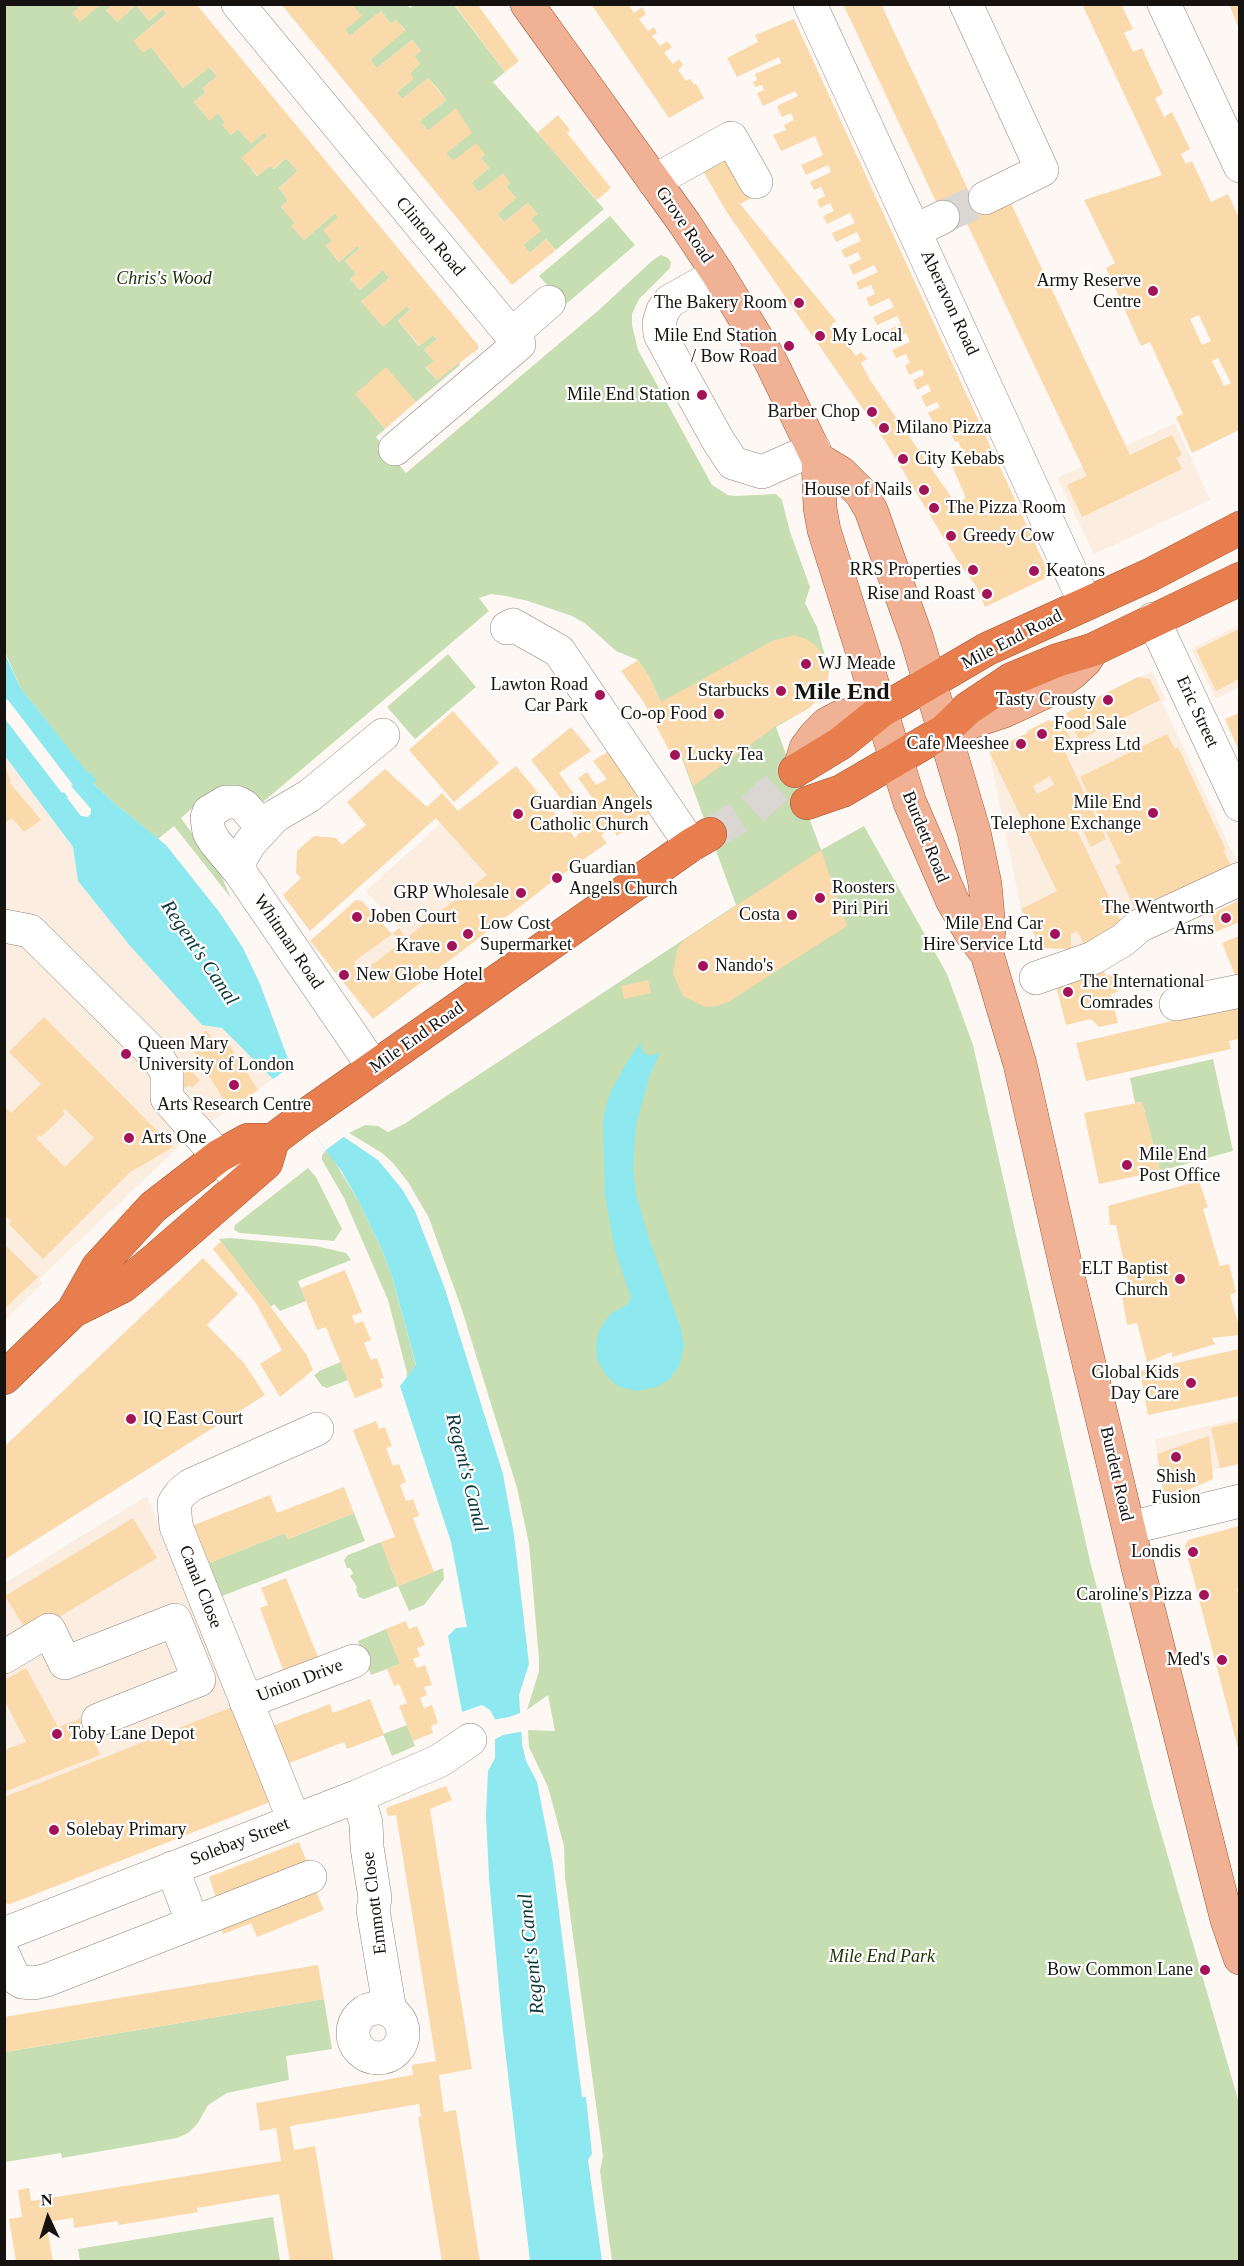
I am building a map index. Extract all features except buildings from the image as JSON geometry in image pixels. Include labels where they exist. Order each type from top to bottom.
[{"type":"highway","name":"Mile End Road","points":[[797,769],[841,743],[881,711],[933,691],[987,649],[1150,575],[1239,528]]},
{"type":"highway","name":"Mile End Road","points":[[807,803],[842,791],[944,731],[967,709],[1012,679],[1058,660],[1092,650],[1239,579]]},
{"type":"highway","name":"Mile End Road","points":[[4,1378],[73,1311],[98,1267],[140,1220],[219,1156],[248,1140],[273,1140],[700,839]]},
{"type":"highway","name":"Mile End Road","points":[[73,1311],[123,1286],[266,1163],[273,1140]]},
{"type":"main road","name":"Grove Road","points":[[527,4],[718,274],[770,360],[815,454],[820,508],[825,530],[881,711]]},
{"type":"main road","points":[[815,454],[841,473],[861,493],[872,510],[933,691]]},
{"type":"main road","name":"Burdett Road","points":[[933,691],[974,832],[985,884],[989,928],[987,954]]},
{"type":"main road","name":"Burdett Road","points":[[881,711],[915,816],[952,900],[971,933],[987,954],[1020,1064],[1129,1528],[1227,1920],[1239,1958]]},
{"type":"street","name":"Clinton Road","points":[[238,4],[511,334]]},
{"type":"street","name":"Aberavon Road","points":[[810,4],[929,224],[1085,603]]},
{"type":"street","points":[[966,4],[1042,170],[985,198]]},
{"type":"street","points":[[1164,4],[1239,166]]},
{"type":"street","points":[[654,181],[731,138],[756,182]]},
{"type":"street","points":[[718,274],[670,301],[663,310],[659,323],[660,334],[683,377],[719,442],[733,462],[762,472],[815,454]]},
{"type":"street","points":[[396,449],[519,344],[511,334],[549,302]]},
{"type":"street","name":"Eric Street","points":[[1153,619],[1239,805]]},
{"type":"street","points":[[507,628],[513,625],[558,651],[653,788],[700,839]]},
{"type":"street","points":[[240,872],[243,852],[269,822],[309,796],[383,735]]},
{"type":"street","name":"Whitman Road","points":[[269,822],[236,802],[226,802],[209,812],[207,818],[209,832],[214,842],[240,872],[374,1068]]},
{"type":"street","points":[[1036,978],[1093,958],[1123,940],[1139,927],[1239,879]]},
{"type":"street","points":[[4,926],[30,932],[158,1058],[167,1073],[167,1098],[242,1183]]},
{"type":"street","points":[[1176,1004],[1224,994]]},
{"type":"street","name":"Canal Close","points":[[294,1820],[176,1526],[174,1503],[191,1485],[317,1429]]},
{"type":"street","points":[[1129,1528],[1239,1501]]},
{"type":"street","points":[[4,1657],[49,1630],[65,1663],[175,1620],[199,1680],[98,1720]]},
{"type":"street","name":"Union Drive","points":[[246,1702],[354,1660]]},
{"type":"street","name":"Solebay Street","points":[[4,1934],[358,1796],[439,1761],[470,1740]]},
{"type":"street","name":"Emmott Close","points":[[358,1796],[366,1823],[367,1847],[375,1898],[373,1910],[390,2011]]},
{"type":"street","points":[[172,1868],[193,1923]]},
{"type":"street","points":[[4,1956],[14,1976],[22,1982],[34,1983],[47,1980],[310,1877]]},
{"type":"shaded area","points":[[1175,423],[1210,500],[1094,554],[1057,478]]},
{"type":"shaded area","points":[[1239,625],[1239,687],[1216,699],[1191,649]]},
{"type":"shaded area","points":[[1152,671],[1166,700],[1162,702],[1237,862],[1121,918],[1126,932],[1071,949],[1041,948],[1021,909],[989,751]]},
{"type":"shaded area","name":"Queen Mary University of London","points":[[5,756],[73,847],[78,881],[202,1025],[222,1028],[273,1079],[188,1138],[39,1279],[43,1283],[5,1320]]},
{"type":"shaded area","points":[[442,793],[458,811],[469,801],[542,890],[373,1019],[331,967],[355,962],[399,928],[366,891],[440,824],[427,807]]},
{"type":"shaded area","points":[[1239,1418],[1239,1464],[1213,1470],[1213,1479],[1173,1496],[1163,1490],[1155,1440]]},
{"type":"shaded area","points":[[147,1496],[270,1802],[10,1904],[5,1903],[5,1583]]},
{"type":"green space","name":"Mile End Park","points":[[4,5],[113,5],[106,10],[117,22],[136,5],[149,21],[163,9],[166,14],[134,41],[143,52],[151,47],[183,88],[209,67],[217,76],[203,88],[206,92],[194,102],[209,120],[218,113],[225,122],[223,125],[231,135],[238,129],[251,143],[265,132],[267,136],[242,158],[257,176],[270,166],[274,169],[286,158],[298,171],[279,188],[288,200],[281,207],[295,223],[292,226],[304,240],[335,213],[338,217],[332,241],[326,246],[339,262],[357,246],[360,248],[345,261],[356,274],[350,279],[360,290],[383,270],[389,278],[361,302],[407,306],[410,310],[398,321],[419,346],[433,335],[437,339],[424,350],[434,361],[426,368],[437,380],[459,362],[460,365],[416,402],[386,368],[356,394],[385,429],[376,437],[406,473],[600,309],[653,260],[661,255],[671,262],[670,268],[639,299],[632,314],[632,325],[638,350],[712,485],[728,495],[776,494],[782,500],[790,532],[810,587],[805,603],[817,627],[829,670],[827,684],[822,695],[809,708],[776,727],[821,850],[864,826],[947,974],[973,1045],[1090,1561],[1151,1798],[1239,2103],[1239,2261],[612,2261],[600,2171],[603,2156],[565,1877],[564,1846],[548,1787],[529,1747],[528,1730],[555,1731],[548,1695],[527,1710],[539,1671],[539,1659],[529,1544],[517,1488],[462,1310],[429,1218],[408,1182],[393,1163],[382,1153],[349,1133],[365,1125],[378,1126],[388,1132],[404,1124],[736,905],[661,702],[638,660],[616,651],[586,624],[572,616],[506,596],[491,594],[479,598],[489,611],[263,802],[247,791],[195,806],[181,818],[219,871],[231,898],[174,826],[158,839],[93,783],[89,772],[88,774],[20,687],[5,652]]},
{"type":"green space","points":[[352,5],[407,5],[410,8],[414,5],[454,5],[505,72],[493,82],[604,209],[556,250],[546,239],[530,253],[523,245],[540,231],[531,219],[537,214],[528,203],[504,222],[497,214],[516,198],[506,186],[510,183],[503,174],[479,192],[471,183],[489,168],[481,158],[485,154],[453,161],[446,153],[471,133],[456,109],[428,131],[420,121],[446,100],[438,89],[428,78],[402,99],[397,92],[413,79],[410,73],[420,64],[414,56],[421,51],[412,40],[377,68],[370,60],[405,30],[396,20],[391,24],[381,11],[350,36],[345,30]]},
{"type":"green space","points":[[610,216],[635,245],[565,305],[539,276]]},
{"type":"green space","points":[[448,654],[476,687],[415,739],[387,707]]},
{"type":"green space","points":[[1213,1059],[1233,1151],[1160,1171],[1142,1102],[1135,1103],[1130,1078]]},
{"type":"green space","points":[[327,1149],[359,1202],[383,1252],[393,1280],[416,1366],[406,1378],[407,1373],[388,1300],[344,1198],[322,1160],[322,1155]]},
{"type":"green space","points":[[308,1168],[316,1177],[342,1229],[334,1241],[240,1233],[234,1230],[235,1225]]},
{"type":"green space","points":[[219,1239],[316,1246],[346,1253],[351,1260],[298,1281],[306,1301],[280,1311],[274,1304],[271,1307]]},
{"type":"green space","points":[[341,1362],[348,1380],[327,1388],[322,1386],[314,1375]]},
{"type":"green space","points":[[354,1513],[365,1541],[222,1596],[209,1563],[285,1533],[288,1539]]},
{"type":"green space","points":[[381,1542],[398,1586],[364,1599],[359,1597],[357,1587],[350,1576],[353,1573],[350,1568],[347,1568],[344,1560],[348,1555]]},
{"type":"green space","points":[[443,1568],[444,1579],[424,1605],[409,1611],[398,1586]]},
{"type":"green space","points":[[386,1629],[400,1664],[371,1675],[358,1641]]},
{"type":"green space","points":[[407,1725],[415,1746],[392,1756],[383,1734]]},
{"type":"green space","points":[[324,1999],[332,2049],[286,2056],[289,2080],[227,2093],[208,2105],[198,2123],[188,2133],[177,2138],[62,2158],[61,2153],[5,2162],[5,2052]]},
{"type":"green space","points":[[273,2217],[280,2261],[80,2261],[78,2249]]},
{"type":"water","name":"Regent's Canal","points":[[4,652],[20,687],[88,773],[90,772],[97,781],[93,783],[166,845],[220,913],[243,948],[260,984],[290,1064],[344,1137],[378,1160],[402,1189],[415,1211],[444,1286],[503,1474],[514,1535],[529,1664],[519,1695],[522,1744],[526,1761],[537,1782],[553,1864],[582,2097],[586,2097],[592,2154],[588,2160],[602,2261],[530,2261],[503,2032],[489,1878],[486,1815],[488,1771],[495,1758],[495,1719],[490,1710],[482,1705],[462,1712],[448,1636],[456,1628],[467,1627],[451,1542],[400,1386],[416,1365],[383,1252],[342,1172],[273,1079],[222,1028],[202,1025],[131,947],[78,881],[73,847],[5,756],[5,719],[81,816],[88,817],[91,809],[5,699]]},
{"type":"water","points":[[642,1040],[641,1046],[644,1053],[651,1056],[660,1052],[649,1077],[636,1125],[633,1167],[636,1194],[649,1239],[681,1329],[684,1345],[680,1364],[670,1379],[657,1387],[636,1391],[617,1386],[605,1374],[597,1359],[596,1344],[599,1331],[605,1321],[612,1313],[627,1305],[631,1298],[615,1250],[605,1196],[603,1122],[612,1089]]},
{"type":"pier","points":[[294,1064],[346,1135],[326,1150],[272,1080]]},
{"type":"pier","points":[[523,1712],[524,1731],[503,1735],[492,1741],[492,1720]]},
{"type":"tunnel","points":[[943,217],[985,198]]},
{"type":"tunnel","points":[[710,834],[750,811],[795,771]]},
{"type":"place","name":"Army Reserve Centre","points":[[1153,291]]},
{"type":"place","name":"The Bakery Room","points":[[799,303]]},
{"type":"place","name":"My Local","points":[[820,336]]},
{"type":"place","name":"Mile End Station / Bow Road","points":[[789,346]]},
{"type":"place","name":"Mile End Station","points":[[702,395]]},
{"type":"place","name":"Barber Chop","points":[[872,412]]},
{"type":"place","name":"Milano Pizza","points":[[884,428]]},
{"type":"place","name":"City Kebabs","points":[[903,459]]},
{"type":"place","name":"House of Nails","points":[[924,490]]},
{"type":"place","name":"The Pizza Room","points":[[934,508]]},
{"type":"place","name":"Greedy Cow","points":[[951,536]]},
{"type":"place","name":"RRS Properties","points":[[973,570]]},
{"type":"place","name":"Keatons","points":[[1034,571]]},
{"type":"place","name":"Rise and Roast","points":[[987,594]]},
{"type":"place","name":"WJ Meade","points":[[806,664]]},
{"type":"place","name":"Starbucks","points":[[781,691]]},
{"type":"place","name":"Lawton Road Car Park","points":[[600,695]]},
{"type":"place","name":"Tasty Crousty","points":[[1108,700]]},
{"type":"place","name":"Co-op Food","points":[[719,714]]},
{"type":"place","name":"Food Sale Express Ltd","points":[[1042,734]]},
{"type":"place","name":"Cafe Meeshee","points":[[1021,744]]},
{"type":"place","name":"Lucky Tea","points":[[675,755]]},
{"type":"place","name":"Mile End Telephone Exchange","points":[[1153,813]]},
{"type":"place","name":"Guardian Angels Catholic Church","points":[[518,814]]},
{"type":"place","name":"Guardian Angels Church","points":[[557,878]]},
{"type":"place","name":"GRP Wholesale","points":[[521,893]]},
{"type":"place","name":"Roosters Piri Piri","points":[[820,898]]},
{"type":"place","name":"Costa","points":[[792,915]]},
{"type":"place","name":"Joben Court","points":[[357,917]]},
{"type":"place","name":"The Wentworth Arms","points":[[1226,918]]},
{"type":"place","name":"Low Cost Supermarket","points":[[468,934]]},
{"type":"place","name":"Mile End Car Hire Service Ltd","points":[[1055,934]]},
{"type":"place","name":"Krave","points":[[452,946]]},
{"type":"place","name":"Nando's","points":[[703,966]]},
{"type":"place","name":"New Globe Hotel","points":[[344,975]]},
{"type":"place","name":"The International Comrades","points":[[1068,992]]},
{"type":"place","name":"Queen Mary University of London","points":[[126,1054]]},
{"type":"place","name":"Arts Research Centre","points":[[234,1085]]},
{"type":"place","name":"Arts One","points":[[129,1138]]},
{"type":"place","name":"Mile End Post Office","points":[[1127,1165]]},
{"type":"place","name":"ELT Baptist Church","points":[[1180,1279]]},
{"type":"place","name":"Global Kids Day Care","points":[[1191,1383]]},
{"type":"place","name":"IQ East Court","points":[[131,1419]]},
{"type":"place","name":"Shish Fusion","points":[[1176,1457]]},
{"type":"place","name":"Londis","points":[[1193,1552]]},
{"type":"place","name":"Caroline's Pizza","points":[[1204,1595]]},
{"type":"place","name":"Med's","points":[[1222,1660]]},
{"type":"place","name":"Toby Lane Depot","points":[[57,1734]]},
{"type":"place","name":"Solebay Primary","points":[[54,1830]]},
{"type":"place","name":"Bow Common Lane","points":[[1205,1970]]},
{"type":"district","name":"Mile End","points":[[842,693]]},
{"type":"park label","name":"Chris's Wood","points":[[164,279]]}]
